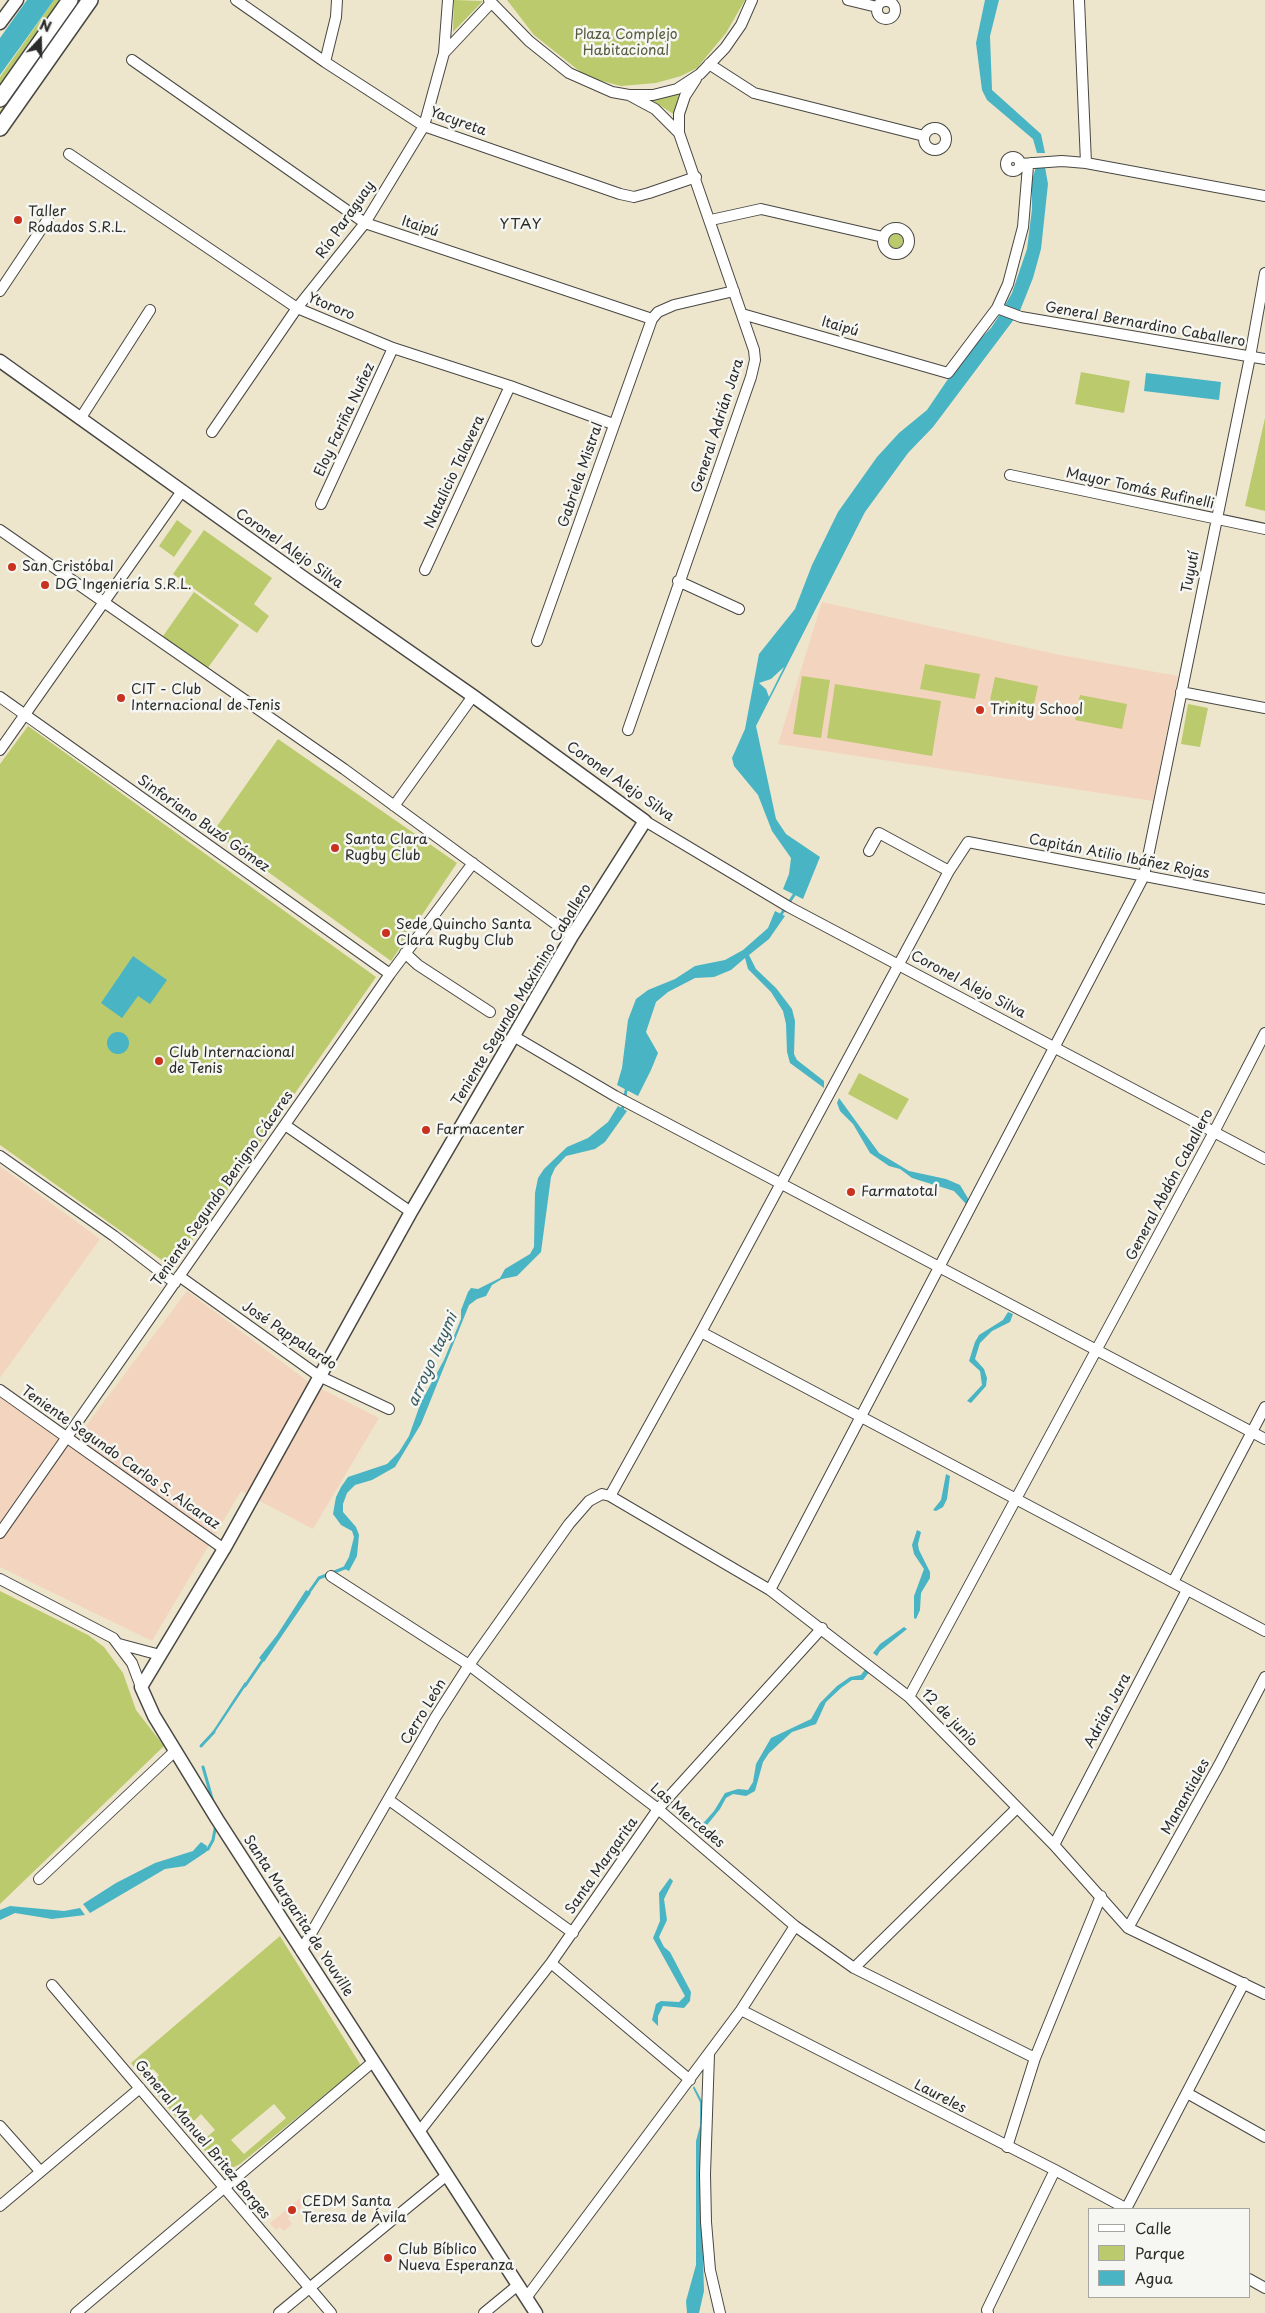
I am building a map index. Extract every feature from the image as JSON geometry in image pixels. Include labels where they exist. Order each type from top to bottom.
[{"type":"highway","points":[[0,100],[70,0]]},
{"type":"highway","points":[[0,128],[90,0]]},
{"type":"main road","points":[[0,23],[17,0]]},
{"type":"main road","name":"Coronel Alejo Silva","points":[[0,361],[473,696],[645,821]]},
{"type":"main road","name":"Teniente Segundo Maximino Caballero","points":[[141,1687],[224,1549],[411,1212],[515,1037],[572,936],[645,821]]},
{"type":"main road","name":"Santa Margarita de Youville","points":[[141,1687],[154,1716],[175,1751],[301,1952],[374,2061],[536,2313]]},
{"type":"street","name":"Yacyreta","points":[[236,0],[325,62],[424,126],[620,194],[634,197],[649,194],[696,177]]},
{"type":"street","points":[[325,62],[336,17],[337,0]]},
{"type":"street","name":"Río Paraguay","points":[[212,432],[297,308],[364,222],[424,126],[444,53],[448,0]]},
{"type":"street","points":[[680,133],[679,114],[685,96],[700,74],[725,48],[741,25],[752,0]]},
{"type":"street","points":[[848,0],[876,7]]},
{"type":"street","points":[[1080,0],[1086,163]]},
{"type":"street","points":[[444,53],[490,2],[548,58],[569,73],[604,89],[629,95],[654,95],[677,89],[700,74]]},
{"type":"street","name":"Itaipú","points":[[132,60],[364,222],[652,319]]},
{"type":"street","points":[[710,64],[754,94],[924,136]]},
{"type":"street","name":"General Adrián Jara","points":[[628,730],[752,374],[754,350],[680,133],[655,109],[629,95]]},
{"type":"street","name":"Ytororo","points":[[69,154],[297,308],[393,348],[510,386],[613,424]]},
{"type":"street","points":[[1020,164],[1049,162],[1086,163],[1265,196]]},
{"type":"street","points":[[997,308],[1008,284],[1023,227],[1028,166],[1031,163]]},
{"type":"street","points":[[711,220],[761,209],[884,238]]},
{"type":"street","points":[[0,291],[48,219]]},
{"type":"street","name":"Tuyutí","points":[[770,1590],[862,1418],[1144,876],[1250,357],[1265,273]]},
{"type":"street","points":[[652,319],[658,312],[674,305],[734,291]]},
{"type":"street","name":"Itaipú","points":[[742,314],[948,373],[997,308]]},
{"type":"street","name":"General Bernardino Caballero","points":[[997,308],[1020,317],[1265,359]]},
{"type":"street","points":[[80,419],[150,310]]},
{"type":"street","name":"Gabriela Mistral","points":[[537,641],[652,319]]},
{"type":"street","name":"Eloy Fariña Nuñez","points":[[321,504],[393,348]]},
{"type":"street","name":"Natalicio Talavera","points":[[425,570],[510,386]]},
{"type":"street","name":"Mayor Tomás Rufinelli","points":[[1010,476],[1265,529]]},
{"type":"street","points":[[0,750],[182,491]]},
{"type":"street","points":[[0,530],[394,806],[572,936]]},
{"type":"street","points":[[678,582],[739,608]]},
{"type":"street","points":[[1182,692],[1265,708]]},
{"type":"street","points":[[394,806],[473,696]]},
{"type":"street","name":"Sinforiano Buzó Gómez","points":[[0,698],[390,974]]},
{"type":"street","name":"Coronel Alejo Silva","points":[[645,821],[789,907],[1265,1159]]},
{"type":"street","points":[[610,1496],[701,1332],[949,871],[879,833],[869,851]]},
{"type":"street","name":"Capitán Atilio Ibáñez Rojas","points":[[949,871],[968,842],[1265,899]]},
{"type":"street","name":"Teniente Segundo Benigno Cáceres","points":[[0,1533],[390,974],[473,863]]},
{"type":"street","points":[[406,953],[418,964],[490,1012]]},
{"type":"street","name":"General Abdón Caballero","points":[[908,1697],[1017,1500],[1265,1033]]},
{"type":"street","points":[[515,1037],[615,1096],[1265,1439]]},
{"type":"street","points":[[285,1124],[411,1212]]},
{"type":"street","name":"José Pappalardo","points":[[0,1156],[319,1376],[389,1409]]},
{"type":"street","points":[[701,1332],[1265,1631]]},
{"type":"street","name":"Teniente Segundo Carlos S. Alcaraz","points":[[0,1390],[224,1549]]},
{"type":"street","points":[[1173,1582],[1265,1407]]},
{"type":"street","name":"Cerro León","points":[[301,1952],[435,1718],[469,1665],[568,1524],[589,1501],[602,1494],[610,1496]]},
{"type":"street","name":"12 de junio","points":[[610,1496],[770,1590],[822,1628],[908,1697],[1054,1845],[1128,1928],[1265,1994]]},
{"type":"street","name":"Las Mercedes","points":[[331,1576],[469,1665],[658,1809],[795,1926],[854,1968],[1035,2058]]},
{"type":"street","name":"Santa Margarita de Youville","points":[[0,1579],[106,1633],[119,1644],[132,1663],[141,1687]]},
{"type":"street","name":"Adrián Jara","points":[[1054,1845],[1187,1590]]},
{"type":"street","name":"Santa Margarita","points":[[419,2132],[551,1963],[658,1809],[822,1628]]},
{"type":"street","points":[[119,1644],[160,1655]]},
{"type":"street","name":"Manantiales","points":[[1128,1928],[1219,1765],[1265,1677]]},
{"type":"street","points":[[39,1878],[175,1751]]},
{"type":"street","points":[[389,1800],[573,1933]]},
{"type":"street","points":[[854,1968],[1017,1808]]},
{"type":"street","points":[[1007,2147],[1035,2058],[1101,1896]]},
{"type":"street","points":[[526,2298],[710,2053],[741,2010],[795,1926]]},
{"type":"street","points":[[551,1963],[690,2080]]},
{"type":"street","points":[[1128,2208],[1244,1983]]},
{"type":"street","name":"General Manuel Britez Borges","points":[[52,1985],[331,2313]]},
{"type":"street","name":"Laureles","points":[[741,2010],[1055,2170],[1125,2208]]},
{"type":"street","points":[[710,2053],[705,2174],[706,2222],[710,2270],[720,2313]]},
{"type":"street","points":[[76,2313],[374,2061]]},
{"type":"street","points":[[0,2206],[140,2088]]},
{"type":"street","points":[[1187,2093],[1265,2137]]},
{"type":"street","points":[[0,2126],[40,2172]]},
{"type":"street","points":[[988,2313],[987,2310],[1055,2170]]},
{"type":"street","points":[[279,2313],[447,2175]]},
{"type":"street","points":[[1250,2280],[1265,2288]]},
{"type":"street","points":[[484,2313],[518,2285]]},
{"type":"shaded area","name":"Trinity School","points":[[822,602],[1055,654],[1178,676],[1153,801],[778,744]]},
{"type":"shaded area","points":[[0,1166],[100,1239],[0,1378]]},
{"type":"shaded area","points":[[187,1291],[310,1383],[379,1418],[313,1529],[241,1491],[152,1641],[0,1567],[0,1394],[73,1443]]},
{"type":"shaded area","name":"CEDM Santa Teresa de Ávila","points":[[303,2196],[308,2202],[288,2218],[292,2224],[284,2231],[280,2227],[276,2230],[270,2223]]},
{"type":"green space","points":[[54,0],[62,0],[0,89],[0,77]]},
{"type":"green space","points":[[78,0],[83,0],[0,118],[0,111]]},
{"type":"green space","points":[[454,0],[483,1],[453,32],[453,30]]},
{"type":"green space","name":"Plaza Complejo Habitacional","points":[[507,0],[745,0],[726,33],[697,68],[681,76],[656,83],[621,86],[587,77],[534,35]]},
{"type":"green space","points":[[679,93],[675,115],[653,101],[653,100]]},
{"type":"green space","points":[[893,234],[899,234],[903,241],[899,248],[893,248],[889,244],[889,238]]},
{"type":"green space","points":[[1081,372],[1130,381],[1124,413],[1075,404]]},
{"type":"green space","points":[[1265,418],[1265,511],[1245,506]]},
{"type":"green space","points":[[177,520],[192,531],[174,557],[159,546]]},
{"type":"green space","points":[[204,530],[272,578],[254,604],[269,616],[257,633],[173,574]]},
{"type":"green space","points":[[194,592],[239,625],[207,669],[163,636]]},
{"type":"green space","points":[[925,664],[980,674],[975,699],[920,689]]},
{"type":"green space","points":[[802,676],[830,680],[821,738],[793,734]]},
{"type":"green space","points":[[995,677],[1038,686],[1033,709],[990,700]]},
{"type":"green space","points":[[835,684],[941,701],[932,756],[827,738]]},
{"type":"green space","points":[[1080,695],[1127,704],[1122,729],[1075,720]]},
{"type":"green space","points":[[1188,704],[1208,708],[1200,747],[1181,744]]},
{"type":"green space","name":"Club Internacional de Tenis","points":[[28,726],[376,977],[173,1268],[0,1145],[0,764]]},
{"type":"green space","name":"Santa Clara Rugby Club","points":[[278,739],[457,863],[391,961],[213,832]]},
{"type":"green space","points":[[859,1073],[909,1099],[897,1120],[848,1094]]},
{"type":"green space","points":[[0,1591],[88,1635],[104,1647],[123,1673],[136,1710],[164,1746],[0,1904]]},
{"type":"green space","points":[[280,1936],[360,2064],[359,2067],[240,2164],[226,2171],[221,2170],[149,2085],[159,2075],[153,2069],[143,2078],[131,2063]],"holes":[[[274,2104],[286,2118],[244,2154],[231,2140]],[[201,2114],[215,2130],[207,2137],[193,2122]]]},
{"type":"water","points":[[27,0],[54,0],[0,75],[0,38]]},
{"type":"water","points":[[985,0],[999,0],[990,36],[992,90],[1041,134],[1045,153],[1037,153],[1033,139],[987,100],[982,90],[976,43]]},
{"type":"water","points":[[1036,167],[1045,167],[1048,184],[1041,249],[1033,278],[1019,313],[1004,307],[1012,293],[1027,249],[1032,209],[1032,180]]},
{"type":"water","points":[[1001,313],[1015,318],[933,427],[908,453],[865,512],[756,726],[776,819],[786,834],[820,857],[803,899],[783,889],[789,874],[791,858],[772,831],[758,795],[734,766],[732,758],[745,729],[759,654],[795,609],[812,565],[838,512],[877,457],[899,433],[927,410],[963,357],[991,328]],"holes":[[[784,667],[769,697],[766,689],[759,683],[771,679]]]},
{"type":"water","points":[[1146,373],[1221,382],[1219,400],[1144,391]]},
{"type":"water","points":[[775,911],[785,916],[769,939],[749,955],[756,969],[776,988],[792,1009],[795,1021],[794,1054],[797,1060],[824,1081],[824,1088],[790,1063],[787,1052],[786,1024],[783,1011],[771,992],[748,969],[745,958],[731,970],[714,977],[695,978],[668,992],[656,1002],[646,1032],[658,1053],[651,1070],[638,1096],[617,1085],[622,1068],[628,1020],[636,999],[648,990],[675,979],[695,966],[725,960],[743,950],[768,928]]},
{"type":"water","points":[[133,956],[167,980],[150,1004],[138,996],[122,1018],[101,1003]]},
{"type":"water","points":[[118,1032],[126,1035],[129,1043],[126,1051],[118,1054],[110,1051],[107,1043],[110,1035]]},
{"type":"water","points":[[839,1098],[879,1153],[909,1171],[946,1179],[960,1185],[969,1200],[966,1204],[954,1191],[912,1178],[900,1169],[889,1166],[870,1153],[853,1124],[840,1111],[837,1103]]},
{"type":"water","points":[[618,1106],[627,1111],[605,1142],[595,1149],[566,1156],[555,1168],[551,1177],[541,1252],[517,1276],[502,1279],[492,1285],[486,1296],[477,1299],[469,1305],[421,1424],[395,1467],[372,1480],[355,1485],[347,1493],[343,1504],[343,1512],[356,1527],[359,1535],[357,1556],[349,1571],[343,1568],[349,1557],[354,1537],[352,1531],[341,1525],[333,1514],[336,1497],[341,1487],[348,1477],[387,1464],[399,1452],[409,1436],[421,1402],[444,1360],[461,1319],[461,1310],[468,1292],[471,1288],[478,1289],[500,1278],[505,1269],[530,1254],[534,1247],[535,1193],[538,1178],[544,1169],[567,1147],[588,1138],[608,1122]]},
{"type":"water","points":[[1008,1312],[1013,1314],[1010,1322],[992,1331],[980,1343],[975,1359],[984,1369],[987,1378],[986,1386],[971,1403],[967,1401],[982,1385],[980,1371],[969,1361],[975,1342],[979,1335],[1003,1320]]},
{"type":"water","points":[[946,1474],[950,1476],[947,1499],[943,1507],[936,1511],[933,1510],[941,1500]]},
{"type":"water","points":[[917,1530],[921,1532],[918,1544],[919,1550],[930,1572],[930,1578],[921,1593],[920,1610],[916,1619],[914,1618],[914,1596],[924,1569],[914,1554],[912,1545]]},
{"type":"water","points":[[306,1590],[311,1593],[264,1662],[259,1658],[277,1635]]},
{"type":"water","points":[[904,1627],[907,1629],[880,1651],[877,1656],[873,1653],[880,1644]]},
{"type":"water","points":[[866,1668],[870,1671],[863,1680],[852,1680],[826,1702],[816,1724],[792,1732],[769,1753],[763,1762],[755,1791],[746,1796],[733,1794],[726,1798],[720,1809],[703,1830],[699,1828],[714,1811],[725,1793],[738,1789],[748,1790],[753,1782],[756,1764],[771,1738],[811,1719],[820,1703],[837,1686],[850,1677],[861,1675]]},
{"type":"water","points":[[245,1682],[247,1684],[213,1735],[211,1734]]},
{"type":"water","points":[[201,1842],[207,1846],[206,1852],[185,1866],[165,1869],[90,1913],[83,1904],[116,1883],[155,1863],[193,1851]]},
{"type":"water","points":[[670,1878],[673,1881],[664,1899],[667,1920],[659,1937],[664,1947],[670,1952],[691,1992],[690,2001],[684,2008],[663,2006],[658,2016],[658,2026],[652,2020],[656,2004],[661,2001],[679,2002],[685,1996],[653,1938],[660,1921],[659,1893]]},
{"type":"water","points":[[10,1906],[64,1911],[80,1908],[85,1915],[52,1919],[15,1913],[0,1920],[0,1910]]},
{"type":"water","points":[[694,2086],[702,2101],[701,2188],[704,2291],[699,2313],[687,2313],[686,2301],[696,2265],[696,2141],[700,2126],[700,2102],[693,2088]]},
{"type":"waterway","name":"arroyo Itaymi","points":[[780,916],[796,892]]},
{"type":"waterway","name":"arroyo Itaymi","points":[[622,1111],[627,1086]]},
{"type":"waterway","name":"arroyo Itaymi","points":[[307,1595],[319,1578],[347,1567]]},
{"type":"waterway","name":"arroyo Itaymi","points":[[245,1686],[264,1658]]},
{"type":"waterway","name":"arroyo Itaymi","points":[[201,1746],[214,1732]]},
{"type":"waterway","name":"arroyo Itaymi","points":[[203,1767],[213,1802]]},
{"type":"waterway","name":"arroyo Itaymi","points":[[203,1851],[208,1849],[213,1840],[216,1824]]},
{"type":"place","name":"Taller Rodados S.R.L.","points":[[18,220]]},
{"type":"place","name":"San Cristóbal","points":[[12,567]]},
{"type":"place","name":"DG Ingeniería S.R.L.","points":[[45,585]]},
{"type":"place","name":"CIT - Club Internacional de Tenis","points":[[121,698]]},
{"type":"place","name":"Trinity School","points":[[980,710]]},
{"type":"place","name":"Santa Clara Rugby Club","points":[[335,848]]},
{"type":"place","name":"Sede Quincho Santa Clara Rugby Club","points":[[386,933]]},
{"type":"place","name":"Club Internacional de Tenis","points":[[159,1061]]},
{"type":"place","name":"Farmacenter","points":[[426,1130]]},
{"type":"place","name":"Farmatotal","points":[[851,1192]]},
{"type":"place","name":"CEDM Santa Teresa de Ávila","points":[[292,2210]]},
{"type":"place","name":"Club Bíblico Nueva Esperanza","points":[[388,2258]]},
{"type":"district","name":"YTAY","points":[[521,225]]}]
